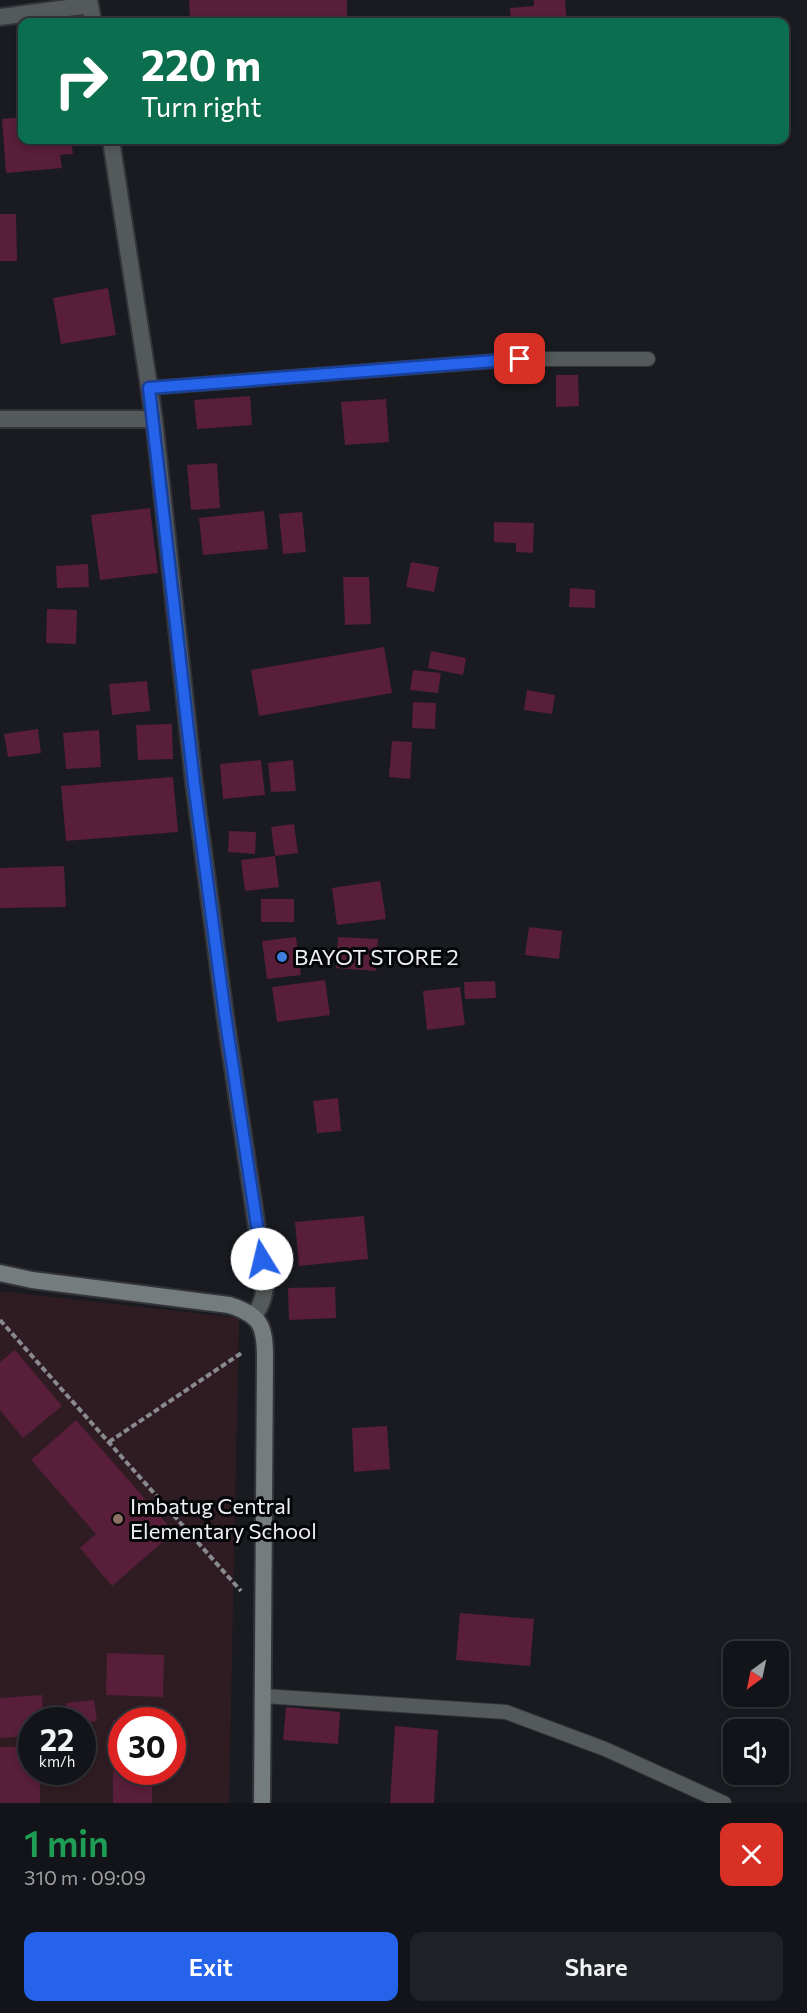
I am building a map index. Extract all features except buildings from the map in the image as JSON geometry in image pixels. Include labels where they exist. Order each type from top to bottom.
[{"type":"main road","points":[[0,1273],[32,1280],[229,1305],[243,1309],[261,1324],[265,1337],[262,1803]]},
{"type":"street","points":[[0,17],[90,2],[92,18]]},
{"type":"street","points":[[112,144],[154,419],[195,795],[265,1281],[265,1293],[261,1306],[254,1316]]},
{"type":"street","points":[[0,419],[154,419]]},
{"type":"lane","points":[[149,388],[520,359],[648,360]]},
{"type":"lane","points":[[263,1696],[507,1712],[605,1749],[724,1803]]},
{"type":"path","points":[[0,1320],[263,1617]]},
{"type":"path","points":[[109,1442],[265,1337]]},
{"type":"shaded area","name":"Imbatug Central Elementary School","points":[[0,1291],[239,1318],[229,1803],[0,1803]]},
{"type":"place","name":"BAYOT STORE 2","points":[[282,957]]},
{"type":"place","name":"Imbatug Central Elementary School","points":[[118,1519]]},
{"type":"route","points":[[262,1259],[225,1015],[194,783],[149,388],[520,359]]}]
